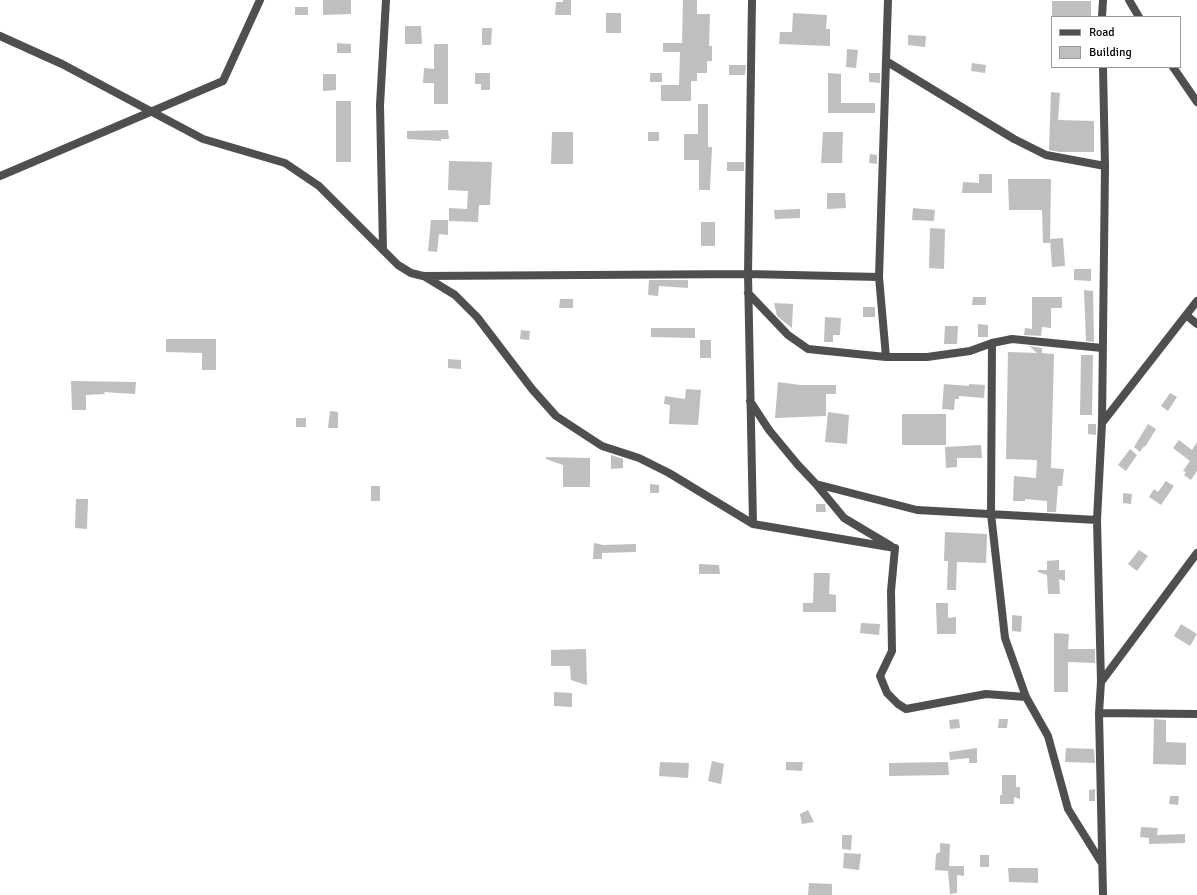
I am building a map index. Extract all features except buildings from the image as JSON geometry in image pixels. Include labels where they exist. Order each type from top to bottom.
[{"type":"street","points":[[1,175],[223,82],[260,0]]},
{"type":"street","points":[[383,250],[380,105],[386,0]]},
{"type":"street","points":[[752,0],[748,293],[753,524]]},
{"type":"street","points":[[886,357],[878,277],[888,0]]},
{"type":"street","points":[[1102,16],[1103,0]]},
{"type":"street","points":[[1129,0],[1138,16]]},
{"type":"street","points":[[0,36],[62,64],[203,139],[286,163],[319,186],[398,265],[411,273],[423,276],[748,274],[878,277]]},
{"type":"street","points":[[886,61],[1014,139],[1046,155],[1105,166]]},
{"type":"street","points":[[1103,68],[1105,166],[1102,423],[1097,520],[1101,682],[1099,713],[1103,895]]},
{"type":"street","points":[[1174,68],[1197,102]]},
{"type":"street","points":[[423,276],[454,295],[477,316],[532,389],[556,416],[602,446],[639,458],[669,473],[753,524],[895,548]]},
{"type":"street","points":[[748,293],[788,334],[808,349],[886,357],[927,357],[970,351],[992,343],[1012,339],[1102,348]]},
{"type":"street","points":[[1102,423],[1197,300]]},
{"type":"street","points":[[1186,315],[1197,324]]},
{"type":"street","points":[[992,343],[991,514],[1005,638],[1026,697],[1048,736],[1068,809],[1102,863]]},
{"type":"street","points":[[750,400],[769,430],[844,518],[895,548]]},
{"type":"street","points":[[816,484],[918,510],[1097,520]]},
{"type":"street","points":[[895,548],[891,591],[892,651],[880,676],[887,693],[898,704],[906,709],[986,694],[1026,697]]},
{"type":"street","points":[[1101,682],[1197,553]]},
{"type":"street","points":[[1099,713],[1197,714]]}]
